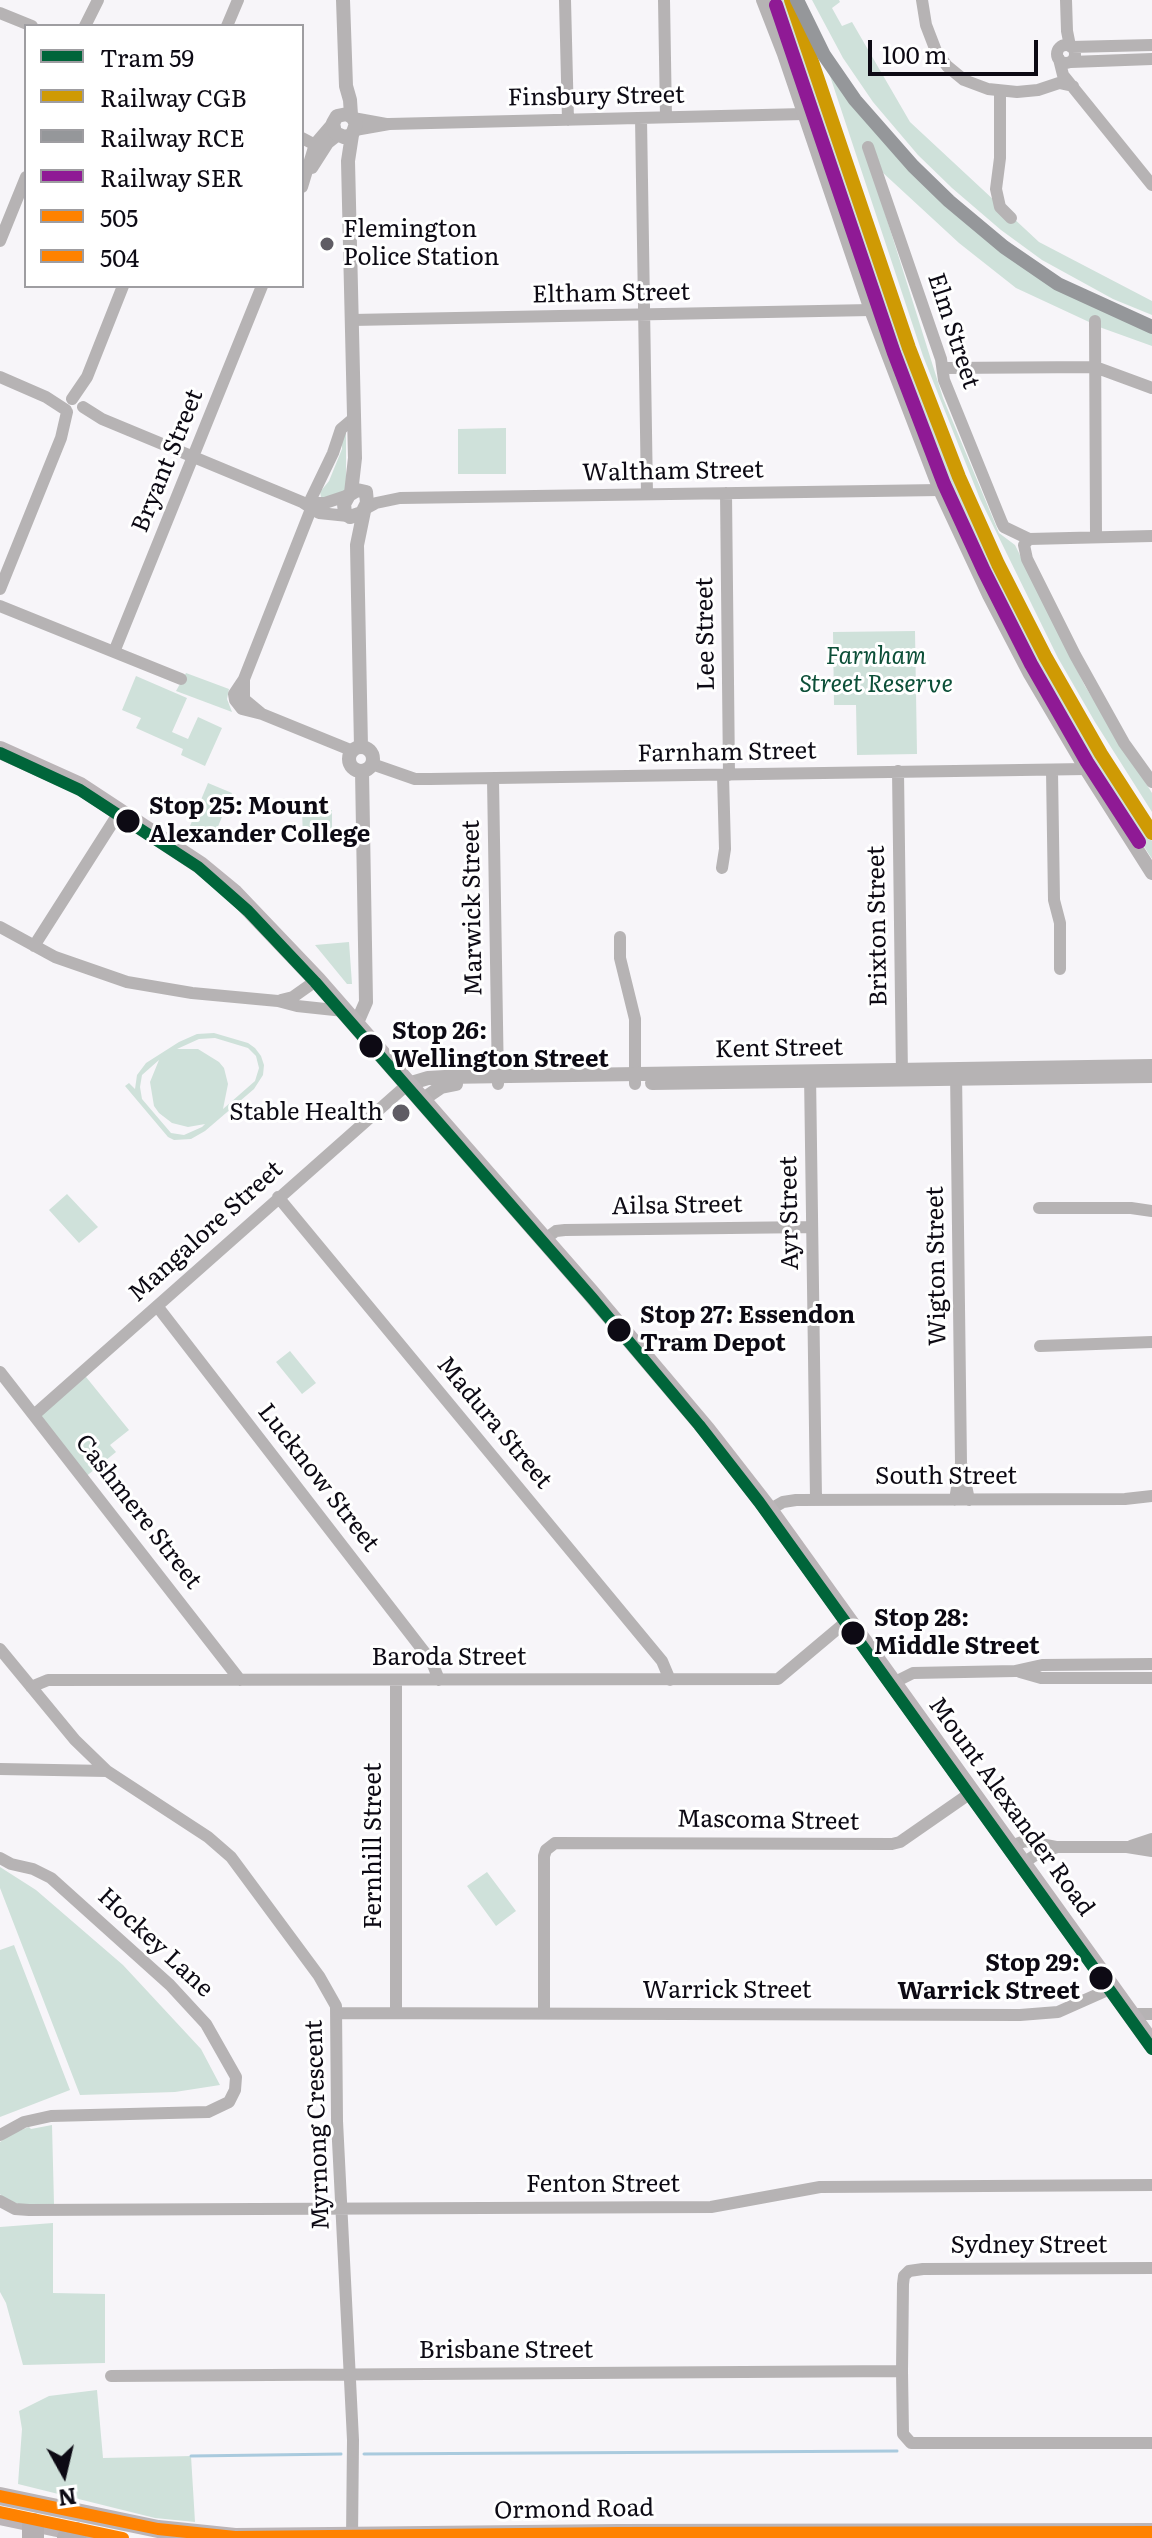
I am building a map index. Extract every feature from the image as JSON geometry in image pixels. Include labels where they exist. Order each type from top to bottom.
[{"type":"main road","name":"Mount Alexander Road","points":[[0,750],[68,780],[120,811],[218,878],[317,980],[545,1239],[706,1429],[769,1510],[1152,2044]]},
{"type":"main road","name":"Ormond Road","points":[[0,2496],[28,2517],[72,2536],[105,2538]]},
{"type":"main road","name":"Ormond Road","points":[[0,2516],[235,2537],[1093,2535],[1152,2532]]},
{"type":"street","points":[[89,22],[98,0]]},
{"type":"street","points":[[228,24],[238,0]]},
{"type":"street","points":[[343,0],[346,86],[341,99],[348,161],[358,493]]},
{"type":"street","points":[[565,0],[568,120]]},
{"type":"street","points":[[664,0],[666,117]]},
{"type":"street","points":[[763,0],[871,310],[940,490],[1030,674],[1152,873]]},
{"type":"street","points":[[922,0],[929,36],[947,66],[971,83],[1000,91],[1022,91],[1059,83],[1073,86]]},
{"type":"street","points":[[1066,0],[1066,57],[1073,86],[1152,185]]},
{"type":"street","points":[[0,13],[27,24]]},
{"type":"street","points":[[1066,57],[1152,54]]},
{"type":"street","points":[[1047,87],[1057,81],[1066,57]]},
{"type":"street","points":[[1000,91],[1000,158],[996,189],[1000,207],[1011,218]]},
{"type":"street","name":"Finsbury Street","points":[[345,126],[804,114]]},
{"type":"street","points":[[641,118],[647,494]]},
{"type":"street","points":[[304,182],[319,147],[345,126]]},
{"type":"street","points":[[304,139],[319,147]]},
{"type":"street","name":"Elm Street","points":[[868,147],[943,368],[946,385],[1004,526],[1026,542]]},
{"type":"street","points":[[0,241],[24,182]]},
{"type":"street","points":[[0,589],[122,288]]},
{"type":"street","name":"Bryant Street","points":[[114,652],[261,288]]},
{"type":"street","name":"Eltham Street","points":[[352,320],[871,310]]},
{"type":"street","points":[[1095,321],[1096,536]]},
{"type":"street","points":[[943,368],[1095,367],[1152,388]]},
{"type":"street","points":[[0,377],[309,504],[322,514],[356,513]]},
{"type":"street","points":[[0,927],[75,966],[127,982],[192,993],[278,1001],[350,1018],[366,1002],[367,767],[371,752],[242,709],[240,699],[234,694],[244,679],[309,504],[341,429],[354,418]]},
{"type":"street","name":"Waltham Street","points":[[356,513],[381,501],[407,498],[940,490]]},
{"type":"street","points":[[309,504],[331,502],[358,493]]},
{"type":"street","points":[[356,513],[344,504],[358,493]]},
{"type":"street","points":[[358,493],[368,500],[356,513],[357,749],[349,758],[351,766],[367,767]]},
{"type":"street","name":"Waltham Street","points":[[358,493],[407,498]]},
{"type":"street","name":"Lee Street","points":[[722,868],[726,775],[726,493]]},
{"type":"street","points":[[1152,536],[1096,536],[1026,542],[1027,559],[1080,664],[1124,743],[1152,782]]},
{"type":"street","points":[[0,606],[181,679]]},
{"type":"street","name":"Farnham Street","points":[[367,767],[415,779],[1086,769]]},
{"type":"street","name":"Brixton Street","points":[[898,771],[902,1075]]},
{"type":"street","points":[[1052,771],[1054,900],[1060,923],[1060,969]]},
{"type":"street","name":"Marwick Street","points":[[493,779],[498,1080]]},
{"type":"street","points":[[34,946],[120,811]]},
{"type":"street","points":[[620,937],[620,958],[635,1019],[635,1079]]},
{"type":"street","points":[[278,1001],[293,997],[317,980]]},
{"type":"street","name":"Kent Street","points":[[408,1084],[428,1078],[498,1080],[902,1075],[1152,1066]]},
{"type":"street","name":"Kent Street","points":[[956,1073],[1152,1076]]},
{"type":"street","name":"Wigton Street","points":[[956,1073],[962,1500]]},
{"type":"street","name":"Ayr Street","points":[[810,1076],[816,1499]]},
{"type":"street","name":"Kent Street","points":[[422,1100],[447,1085],[498,1080]]},
{"type":"street","name":"Mangalore Street","points":[[34,1415],[408,1084]]},
{"type":"street","name":"Madura Street","points":[[278,1197],[662,1661],[670,1680]]},
{"type":"street","points":[[1131,1208],[1152,1203]]},
{"type":"street","points":[[1039,1208],[1131,1208],[1152,1211]]},
{"type":"street","name":"Ailsa Street","points":[[545,1239],[556,1231],[565,1230],[812,1227]]},
{"type":"street","name":"Lucknow Street","points":[[157,1306],[435,1666],[439,1680]]},
{"type":"street","points":[[1040,1346],[1148,1344]]},
{"type":"street","name":"Cashmere Street","points":[[0,1372],[240,1680]]},
{"type":"street","name":"South Street","points":[[769,1510],[788,1501],[816,1499],[1125,1499],[1152,1496]]},
{"type":"street","name":"South Street","points":[[1125,1499],[1152,1502]]},
{"type":"street","name":"Baroda Street","points":[[31,1687],[48,1680],[778,1679],[847,1621]]},
{"type":"street","name":"Myrnong Crescent","points":[[0,1649],[75,1740],[107,1771],[208,1837],[231,1857],[333,1997],[337,2013],[337,2108],[353,2440],[352,2537]]},
{"type":"street","points":[[893,1683],[913,1673],[1015,1671],[1042,1665],[1152,1664]]},
{"type":"street","points":[[1015,1671],[1041,1678],[1152,1678]]},
{"type":"street","name":"Fernhill Street","points":[[396,1680],[396,2012]]},
{"type":"street","points":[[1,1770],[107,1771]]},
{"type":"street","name":"Mascoma Street","points":[[544,2013],[544,1856],[550,1846],[562,1842],[892,1844],[900,1842],[972,1792]]},
{"type":"street","points":[[1127,1847],[1152,1839]]},
{"type":"street","points":[[1011,1846],[1025,1841],[1060,1847],[1127,1847],[1152,1851]]},
{"type":"street","points":[[1023,1863],[1037,1854],[1060,1847]]},
{"type":"street","name":"Hockey Lane","points":[[0,1858],[51,1878],[191,2005],[226,2055],[235,2071],[236,2082],[229,2102],[208,2112],[51,2116],[24,2122],[0,2135]]},
{"type":"street","name":"Warrick Street","points":[[337,2013],[1044,2014],[1058,2012],[1112,1988]]},
{"type":"street","points":[[1130,2014],[1152,2014]]},
{"type":"street","name":"Fenton Street","points":[[0,2201],[15,2209],[53,2210],[711,2207],[820,2187],[1152,2185]]},
{"type":"street","name":"Sydney Street","points":[[902,2371],[903,2284],[906,2273],[923,2269],[1152,2268]]},
{"type":"street","points":[[902,2371],[906,2441],[1152,2443]]},
{"type":"street","name":"Brisbane Street","points":[[111,2376],[902,2371]]},
{"type":"green space","points":[[775,0],[785,0],[905,352],[957,485],[1003,583],[1056,684],[1152,841],[1152,859],[1058,706],[998,596],[957,507],[881,315]]},
{"type":"green space","points":[[812,0],[839,0],[832,8],[842,26],[852,22],[910,122],[1039,242],[1152,301],[1152,315],[1113,299],[1042,260],[952,188],[918,155],[873,102],[843,58]]},
{"type":"green space","points":[[827,67],[851,102],[894,152],[944,203],[993,245],[1077,299],[1152,332],[1152,346],[1102,328],[1016,288],[959,243],[868,159],[943,398],[999,533],[1015,545],[1085,686],[1152,793],[1152,812],[1058,658],[980,499],[923,356]]},
{"type":"green space","points":[[506,428],[506,474],[458,474],[458,429]]},
{"type":"green space","points":[[346,432],[346,490],[327,498],[321,497],[320,492],[329,481]]},
{"type":"green space","name":"Farnham Street Reserve","points":[[915,631],[917,754],[857,755],[856,705],[834,705],[833,632]]},
{"type":"green space","points":[[186,673],[229,689],[227,699],[232,712],[176,691]]},
{"type":"green space","points":[[136,676],[187,698],[172,732],[188,739],[198,717],[222,728],[205,766],[181,755],[183,749],[136,728],[141,718],[122,710]]},
{"type":"green space","points":[[208,783],[232,793],[214,836],[190,826]]},
{"type":"green space","points":[[302,810],[332,810],[332,838],[303,838]]},
{"type":"green space","points":[[349,942],[352,984],[347,984],[315,945]]},
{"type":"green space","points":[[214,1033],[248,1043],[261,1056],[263,1075],[254,1089],[205,1131],[191,1139],[174,1140],[168,1137],[125,1086],[129,1083],[135,1089],[137,1075],[146,1063],[197,1034]],"holes":[[[215,1038],[248,1048],[256,1056],[259,1068],[255,1081],[223,1109],[228,1084],[224,1068],[198,1049],[177,1049],[199,1039]],[[159,1060],[150,1082],[154,1106],[172,1123],[188,1127],[205,1124],[202,1127],[184,1135],[171,1133],[142,1099],[142,1075]]]},
{"type":"green space","points":[[67,1194],[98,1227],[79,1243],[49,1210]]},
{"type":"green space","points":[[290,1351],[316,1383],[302,1394],[276,1362]]},
{"type":"green space","points":[[82,1372],[129,1430],[110,1445],[116,1452],[84,1478],[34,1415]]},
{"type":"green space","points":[[0,1867],[36,1890],[123,1965],[201,2049],[220,2085],[175,2092],[80,2095],[0,1888]]},
{"type":"green space","points":[[487,1872],[516,1911],[496,1926],[467,1886]]},
{"type":"green space","points":[[14,1945],[70,2090],[0,2117],[0,1950]]},
{"type":"green space","points":[[52,2125],[54,2204],[21,2205],[3,2198],[0,2194],[0,2142],[29,2127]]},
{"type":"green space","points":[[53,2223],[53,2293],[105,2294],[105,2363],[23,2365],[6,2303],[0,2292],[0,2227]]},
{"type":"green space","points":[[97,2390],[103,2458],[191,2456],[195,2522],[155,2518],[18,2484],[22,2429],[19,2411],[49,2396]]},
{"type":"waterway","points":[[364,2454],[897,2451]]},
{"type":"waterway","points":[[191,2456],[341,2454]]},
{"type":"tram line","name":"59","points":[[0,753],[80,790],[198,867],[248,911],[315,982],[699,1425],[759,1502],[1152,2049]]},
{"type":"rail line","name":"CGB","points":[[791,0],[909,348],[959,477],[998,564],[1045,656],[1101,754],[1152,833]]},
{"type":"rail line","name":"RCE","points":[[797,0],[824,55],[855,100],[913,166],[949,201],[1004,247],[1058,284],[1152,327]]},
{"type":"rail line","name":"SER","points":[[776,5],[894,353],[944,484],[1031,664],[1087,762],[1139,842]]},
{"type":"transit line","name":"505","points":[[0,2496],[158,2529],[235,2537],[1152,2532]]},
{"type":"transit line","name":"504","points":[[0,2512],[123,2538]]},
{"type":"place","name":"Flemington Police Station","points":[[327,244]]},
{"type":"place","name":"Stop 25: Mount Alexander College","points":[[128,821]]},
{"type":"place","name":"Stop 26: Wellington Street","points":[[371,1046]]},
{"type":"place","name":"Stable Health","points":[[401,1113]]},
{"type":"place","name":"Stop 27: Essendon Tram Depot","points":[[619,1330]]},
{"type":"place","name":"Stop 28: Middle Street","points":[[853,1633]]},
{"type":"place","name":"Stop 29: Warrick Street","points":[[1101,1978]]}]
